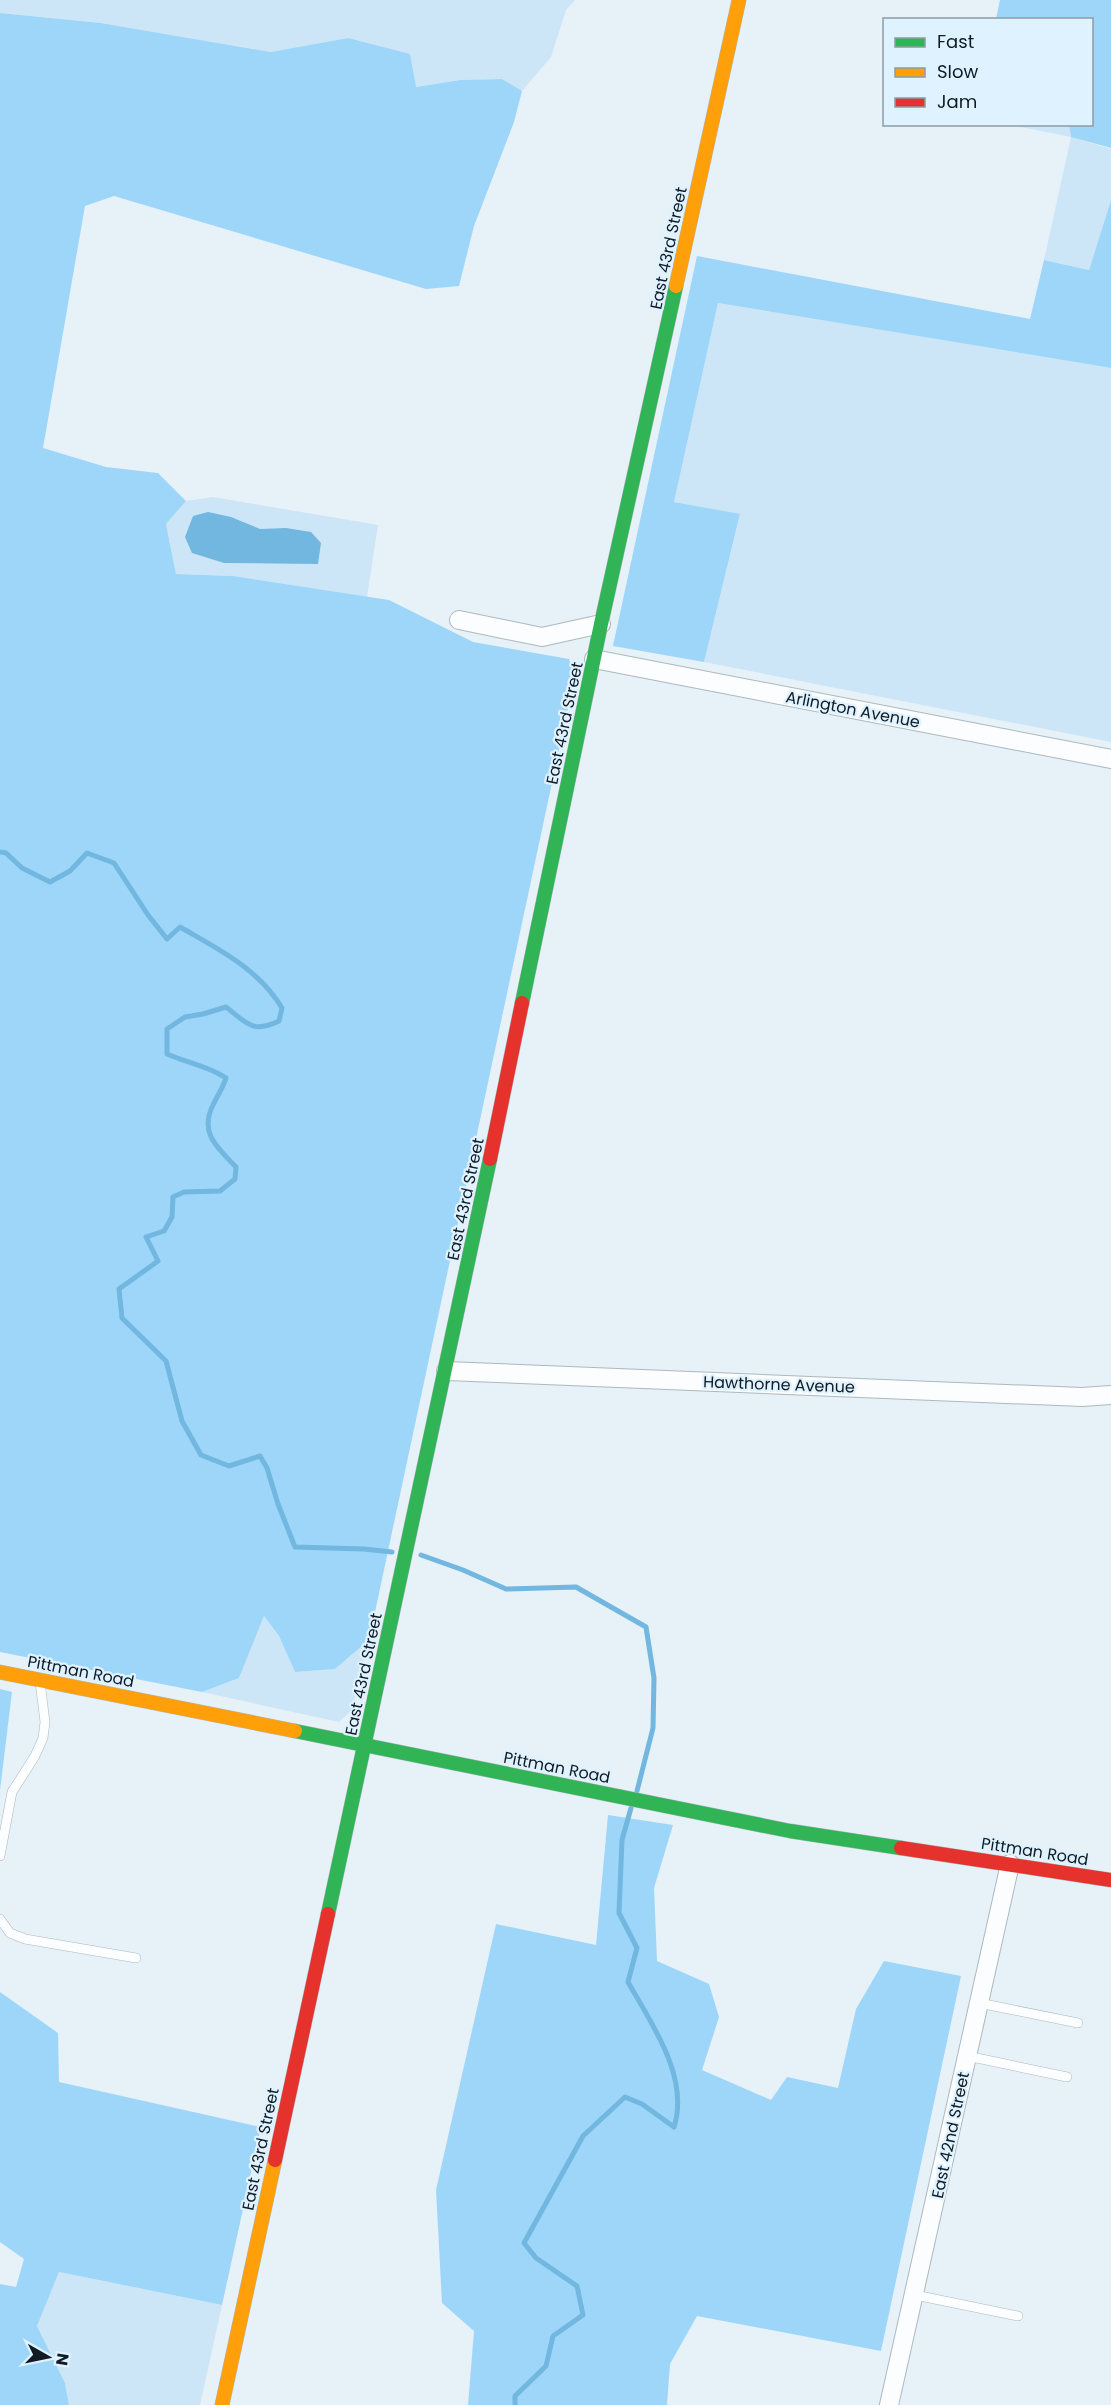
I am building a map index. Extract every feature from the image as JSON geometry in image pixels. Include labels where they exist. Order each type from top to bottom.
[{"type":"street","name":"East 43rd Street","points":[[222,2405],[446,1371],[601,624],[739,0]]},
{"type":"street","points":[[459,620],[542,637],[601,624]]},
{"type":"street","name":"Arlington Avenue","points":[[594,659],[1111,759]]},
{"type":"street","name":"Hawthorne Avenue","points":[[446,1371],[1082,1397],[1111,1395]]},
{"type":"street","name":"Pittman Road","points":[[0,1672],[790,1831],[1111,1880]]},
{"type":"street","name":"East 42nd Street","points":[[889,2405],[1010,1864]]},
{"type":"lane","points":[[0,1856],[12,1792],[35,1756],[43,1738],[45,1722],[39,1680]]},
{"type":"lane","points":[[0,1919],[10,1933],[25,1939],[136,1958]]},
{"type":"lane","points":[[979,2003],[1078,2023]]},
{"type":"lane","points":[[967,2056],[1067,2077]]},
{"type":"lane","points":[[915,2295],[1018,2316]]},
{"type":"shaded area","points":[[0,0],[575,0],[566,10],[551,57],[522,91],[502,79],[460,80],[415,87],[348,38],[272,52],[101,23],[0,13]]},
{"type":"shaded area","points":[[1000,0],[1111,0],[1111,148],[1071,137],[1069,126],[1093,126],[1093,18],[996,18]]},
{"type":"shaded area","points":[[0,13],[101,23],[271,52],[348,38],[410,54],[416,87],[460,80],[502,79],[522,91],[514,122],[474,226],[459,286],[426,289],[114,196],[85,206],[43,448],[106,467],[158,473],[186,501],[166,524],[176,574],[233,576],[389,600],[473,642],[569,659],[575,675],[369,1640],[335,1669],[295,1672],[279,1636],[264,1616],[239,1678],[202,1692],[0,1652]]},
{"type":"shaded area","points":[[1016,126],[1069,126],[1071,137]]},
{"type":"shaded area","points":[[1071,137],[1111,149],[1111,200],[1089,270],[1044,260]]},
{"type":"shaded area","points":[[1111,200],[1111,368],[718,303],[674,502],[740,514],[704,662],[613,646],[697,256],[1030,319],[1044,260],[1089,270]]},
{"type":"shaded area","points":[[718,303],[1111,368],[1111,742],[704,662],[740,515],[674,502]]},
{"type":"shaded area","points":[[213,497],[378,525],[367,597],[233,576],[176,574],[166,524],[186,501]]},
{"type":"shaded area","points":[[208,512],[231,517],[260,529],[286,528],[311,532],[321,543],[318,564],[224,563],[192,553],[185,537],[193,516]]},
{"type":"shaded area","points":[[264,1616],[279,1636],[295,1672],[335,1669],[369,1640],[352,1710],[339,1722],[202,1692],[239,1678]]},
{"type":"shaded area","points":[[0,1689],[12,1692],[0,1790]]},
{"type":"shaded area","points":[[608,1815],[673,1825],[654,1888],[657,1961],[709,1984],[719,2017],[702,2070],[771,2100],[787,2077],[838,2088],[856,2009],[884,1961],[961,1976],[881,2351],[697,2316],[670,2364],[667,2405],[468,2405],[474,2331],[442,2303],[436,2190],[496,1924],[596,1945]]},
{"type":"shaded area","points":[[0,1992],[58,2033],[59,2082],[261,2127],[222,2305],[59,2272],[37,2326],[65,2383],[69,2405],[0,2405],[0,2284],[16,2287],[24,2259],[0,2242]]},
{"type":"shaded area","points":[[59,2272],[222,2305],[200,2405],[69,2405],[65,2383],[37,2326]]},
{"type":"waterway","points":[[0,852],[6,853],[22,868],[50,882],[70,871],[87,853],[114,863],[148,915],[167,939],[180,927],[209,943],[250,971],[273,994],[282,1008],[279,1021],[262,1027],[250,1025],[226,1007],[185,1017],[167,1029],[167,1054],[212,1070],[226,1078],[209,1115],[208,1124],[212,1139],[236,1167],[235,1179],[220,1191],[184,1192],[173,1197],[172,1217],[164,1231],[146,1237],[158,1261],[119,1289],[122,1318],[166,1361],[182,1421],[201,1455],[229,1466],[260,1456],[267,1468],[295,1547],[392,1552]]},
{"type":"waterway","points":[[421,1555],[506,1589],[576,1587],[646,1627],[654,1678],[653,1728],[637,1791]]},
{"type":"waterway","points":[[515,2405],[515,2396],[546,2366],[553,2336],[583,2315],[577,2286],[536,2258],[524,2243],[583,2136],[625,2097],[642,2104],[674,2127],[678,2108],[677,2089],[666,2051],[628,1982],[637,1948],[619,1913],[622,1840],[631,1808]]},
{"type":"traffic: fast","points":[[522,1003],[601,624],[676,286]]},
{"type":"traffic: fast","points":[[328,1914],[490,1159]]},
{"type":"traffic: fast","points":[[295,1731],[790,1831],[901,1848]]},
{"type":"traffic: slow","points":[[676,286],[739,0]]},
{"type":"traffic: slow","points":[[0,1672],[295,1731]]},
{"type":"traffic: slow","points":[[222,2405],[275,2160]]},
{"type":"traffic: jam","points":[[490,1159],[522,1003]]},
{"type":"traffic: jam","points":[[901,1848],[1111,1880]]},
{"type":"traffic: jam","points":[[275,2160],[328,1914]]}]
